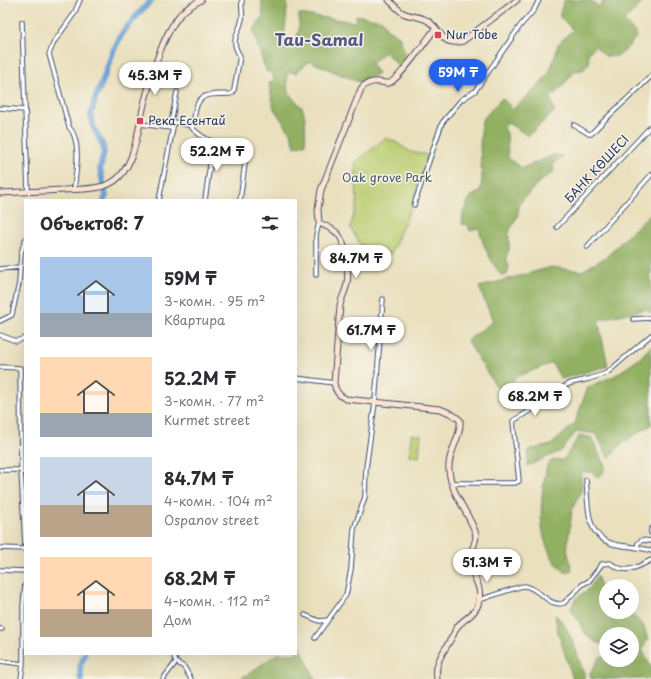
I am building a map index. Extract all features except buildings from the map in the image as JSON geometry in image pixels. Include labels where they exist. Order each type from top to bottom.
[{"type":"street","points":[[74,189],[77,152],[74,132],[69,127],[49,54],[54,42],[74,14],[80,0]]},
{"type":"street","points":[[0,193],[94,188],[110,184],[117,178],[130,161],[146,97],[163,44],[170,28],[180,15],[201,0]]},
{"type":"street","points":[[240,199],[247,149],[203,139],[192,128],[198,101],[202,97],[210,94],[233,93],[240,56],[235,42],[236,35],[242,21],[242,0]]},
{"type":"street","points":[[389,0],[404,13],[424,19],[432,24],[435,29],[448,41],[455,44],[463,41],[517,0]]},
{"type":"street","points":[[414,205],[442,123],[461,100],[475,91],[520,26],[534,10],[538,0]]},
{"type":"street","points":[[22,22],[28,192]]},
{"type":"street","points":[[316,275],[316,236],[319,223],[318,209],[320,190],[361,89],[364,85],[374,82],[388,84],[392,81],[414,58],[435,29]]},
{"type":"street","points":[[574,125],[591,134],[651,76]]},
{"type":"street","points":[[159,199],[177,92]]},
{"type":"street","points":[[0,108],[24,110]]},
{"type":"street","points":[[171,128],[174,122],[193,126]]},
{"type":"street","points":[[140,124],[171,128]]},
{"type":"street","name":"БАНК КӨШЕСІ","points":[[557,227],[650,128]]},
{"type":"street","points":[[205,199],[213,142]]},
{"type":"street","points":[[587,247],[651,175]]},
{"type":"street","points":[[319,223],[339,234],[343,242],[348,266],[348,283],[340,306],[334,383],[335,389],[341,397],[346,400],[440,409],[452,414],[460,420],[449,470],[460,504],[475,530],[476,538],[470,560],[481,593],[476,610],[457,627],[441,653],[436,666],[437,679]]},
{"type":"street","points":[[0,321],[12,315],[19,283],[21,253],[24,243]]},
{"type":"street","points":[[0,269],[20,267]]},
{"type":"street","points":[[315,638],[346,595],[351,569],[354,529],[365,496],[366,468],[375,403],[382,300]]},
{"type":"street","points":[[633,319],[651,318]]},
{"type":"street","points":[[0,335],[16,341],[24,338]]},
{"type":"street","points":[[452,483],[515,483],[519,481],[513,421],[536,407],[560,400],[563,397],[562,390],[565,386],[607,372],[651,335]]},
{"type":"street","points":[[0,367],[20,368],[21,470],[24,517]]},
{"type":"street","points":[[297,378],[334,383]]},
{"type":"street","points":[[0,470],[21,470]]},
{"type":"street","points":[[586,480],[590,521],[596,535],[609,544],[645,549],[651,552]]},
{"type":"street","points":[[637,548],[638,543],[642,540],[651,541]]},
{"type":"street","points":[[0,548],[24,549]]},
{"type":"street","points":[[479,600],[522,586],[536,590],[553,603],[560,604],[564,603],[583,584],[590,581],[602,564],[610,563],[619,569],[631,570],[651,560]]},
{"type":"street","points":[[0,570],[24,571]]},
{"type":"street","points":[[21,679],[23,664],[24,595]]},
{"type":"street","points":[[305,615],[319,621],[328,620]]},
{"type":"street","points":[[173,655],[176,662],[184,667],[191,679]]},
{"type":"street","points":[[0,661],[23,664]]},
{"type":"street","points":[[163,679],[176,662]]},
{"type":"green space","points":[[261,0],[288,0],[284,39],[295,43],[299,30],[299,14],[355,22],[356,15],[382,20],[386,28],[399,36],[408,61],[400,68],[385,52],[371,64],[378,73],[361,83],[309,61],[297,73],[288,72],[288,91],[302,107],[306,132],[305,144],[295,147],[291,134],[274,109],[269,83],[274,80],[272,73],[266,71],[253,31],[263,16]]},
{"type":"green space","points":[[564,0],[590,0],[599,7],[605,0],[645,0],[624,21],[637,35],[619,56],[605,56],[595,46],[588,54],[589,63],[583,70],[574,71],[562,87],[550,98],[555,111],[528,136],[508,123],[504,127],[507,134],[508,158],[522,168],[554,155],[563,156],[553,164],[554,172],[539,182],[520,203],[517,217],[509,232],[509,250],[506,257],[509,267],[507,275],[501,275],[487,253],[479,228],[470,231],[468,225],[462,224],[463,213],[470,197],[480,192],[482,180],[480,146],[482,120],[502,98],[512,110],[541,83],[549,73],[558,44],[573,30],[559,16]]},
{"type":"green space","name":"Oak grove Park","points":[[385,138],[394,141],[411,152],[428,155],[412,205],[391,254],[361,246],[350,227],[357,204],[355,163]]},
{"type":"green space","points":[[651,213],[651,313],[645,309],[598,320],[608,366],[561,379],[552,363],[516,377],[501,394],[467,341],[493,321],[479,287],[552,267],[582,271],[606,257]]},
{"type":"green space","points":[[651,346],[651,425],[622,444],[609,459],[596,434],[577,431],[561,451],[527,466],[528,450],[551,445],[575,423],[588,387],[614,376],[639,359]]},
{"type":"green space","points":[[411,434],[421,435],[419,457],[409,456]]},
{"type":"green space","points":[[580,435],[592,438],[605,466],[603,474],[597,478],[591,472],[581,472],[581,491],[572,510],[567,549],[572,570],[566,573],[555,562],[544,539],[541,515],[543,490],[547,465],[553,460],[563,460]]},
{"type":"green space","points":[[597,575],[599,581],[599,619],[637,619],[643,625],[648,639],[642,649],[651,668],[651,679],[591,679],[590,673],[599,659],[599,667],[639,667],[639,627],[599,627],[599,644],[587,636],[571,609],[575,599],[590,588]]},
{"type":"green space","points":[[555,615],[565,626],[569,634],[584,674],[584,679],[573,679],[558,633]]},
{"type":"green space","points":[[297,642],[315,679],[240,679],[276,655],[297,655]]},
{"type":"waterway","points":[[104,199],[106,196],[100,169],[104,152],[103,146],[93,126],[91,114],[113,51],[123,32],[152,0]]},
{"type":"waterway","points":[[81,679],[80,666],[85,655]]},
{"type":"place","name":"Nur Tobe","points":[[438,35]]},
{"type":"place","name":"Река Есентай","points":[[140,121]]},
{"type":"district","name":"Tau-Samal","points":[[319,40]]}]
